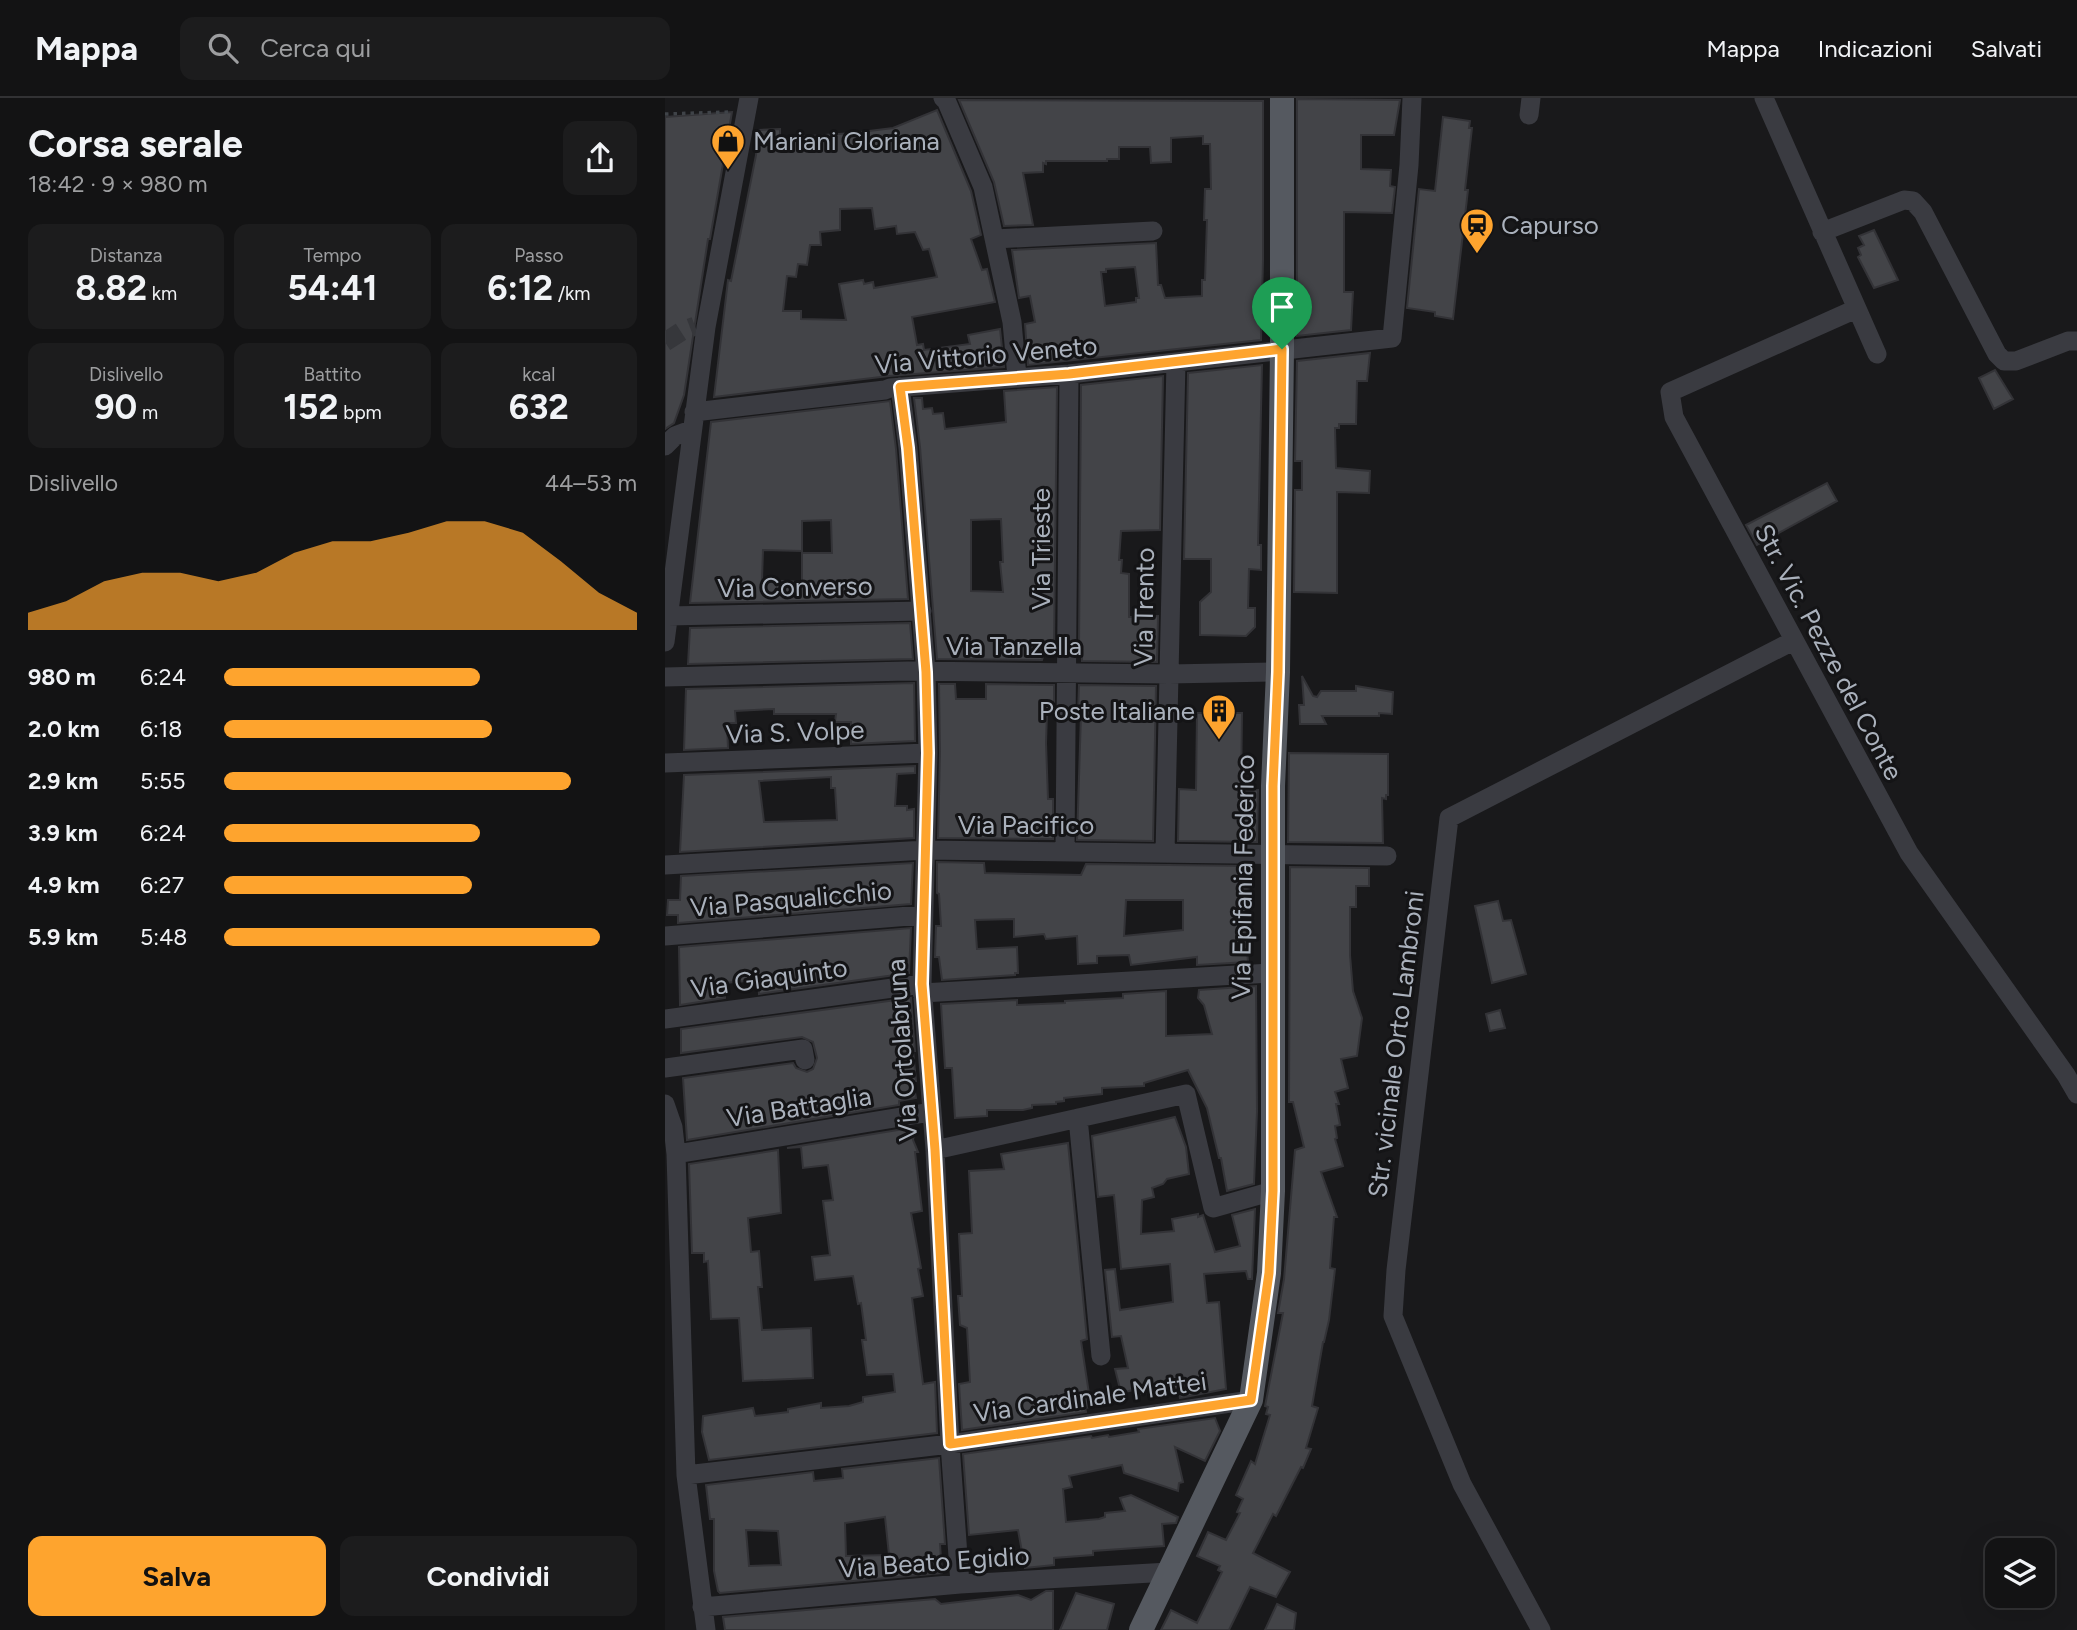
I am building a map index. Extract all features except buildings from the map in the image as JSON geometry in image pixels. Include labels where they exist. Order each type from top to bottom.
[{"type":"main road","name":"Via Epifania Federico","points":[[1141,1630],[1251,1400],[1269,1273],[1273,1191],[1271,973],[1278,672],[1282,98]]},
{"type":"street","points":[[943,98],[983,187],[1012,322],[1017,377]]},
{"type":"street","name":"Via Vittorio Veneto","points":[[693,421],[900,387],[1069,374],[1392,338],[1409,165],[1412,98]]},
{"type":"street","points":[[1764,98],[1877,354]]},
{"type":"street","points":[[665,642],[693,421],[700,326],[748,105]]},
{"type":"street","points":[[1822,232],[1904,200],[1913,201],[1923,212],[1997,354],[2004,361],[2016,361],[2068,341],[2077,341]]},
{"type":"street","points":[[995,239],[1153,231]]},
{"type":"street","name":"Str. Vic. Pezze del Conte","points":[[1856,309],[1670,392],[1674,417],[1909,853],[2077,1094]]},
{"type":"street","name":"Via Trento","points":[[1165,853],[1176,362]]},
{"type":"street","name":"Via Trieste","points":[[1065,851],[1069,374]]},
{"type":"street","name":"Via Ortolabruna","points":[[900,387],[908,448],[926,672],[928,753],[922,988],[935,1150],[960,1584]]},
{"type":"street","points":[[665,446],[693,421]]},
{"type":"street","name":"Via Converso","points":[[668,616],[922,611]]},
{"type":"street","name":"Str. vicinale Orto Lambroni","points":[[1541,1630],[1462,1484],[1393,1316],[1396,1270],[1449,818],[1793,641]]},
{"type":"street","name":"Via Tanzella","points":[[665,677],[926,672],[1278,672]]},
{"type":"street","name":"Via S. Volpe","points":[[665,763],[928,753]]},
{"type":"street","name":"Via Pacifico","points":[[665,865],[926,850],[1387,856]]},
{"type":"street","name":"Via Pasqualicchio","points":[[665,936],[922,915]]},
{"type":"street","name":"Via Giaquinto","points":[[665,1019],[922,988],[1271,973]]},
{"type":"street","points":[[665,1068],[803,1049],[806,1059]]},
{"type":"street","points":[[935,1150],[1186,1094],[1213,1208],[1273,1191]]},
{"type":"street","points":[[665,1104],[673,1128],[676,1154],[687,1475],[706,1630]]},
{"type":"street","name":"Via Battaglia","points":[[676,1154],[931,1112]]},
{"type":"street","points":[[1078,1118],[1101,1356]]},
{"type":"street","name":"Via Cardinale Mattei","points":[[687,1475],[950,1444],[1251,1400]]},
{"type":"street","name":"Via Beato Egidio","points":[[702,1607],[960,1584],[1169,1572]]},
{"type":"path","points":[[665,114],[748,105]]},
{"type":"tunnel","points":[[665,342],[695,326]]},
{"type":"place","name":"Mariani Gloriana","points":[[728,171]]},
{"type":"place","name":"Capurso","points":[[1477,255]]},
{"type":"place","name":"Poste Italiane","points":[[1219,741]]},
{"type":"route","points":[[1282,349],[1278,672],[1273,786],[1273,1191],[1269,1273],[1251,1400],[950,1444],[935,1150],[922,984],[928,753],[926,672],[908,448],[900,387],[1069,374],[1282,349]]}]
